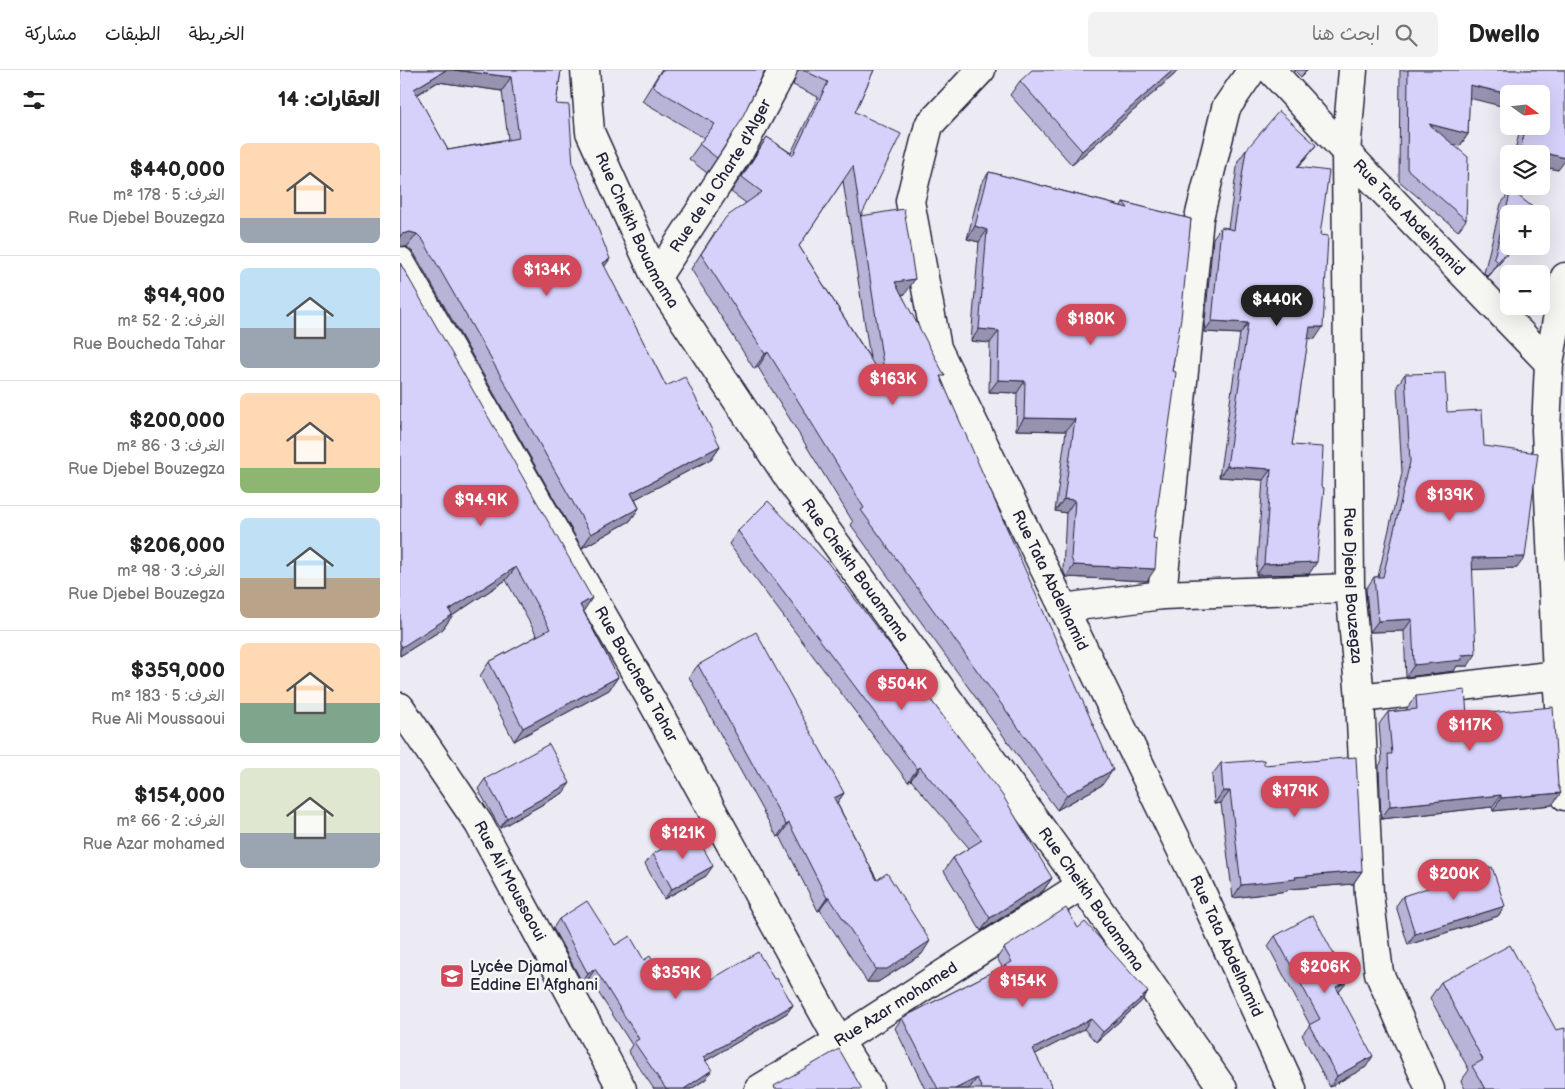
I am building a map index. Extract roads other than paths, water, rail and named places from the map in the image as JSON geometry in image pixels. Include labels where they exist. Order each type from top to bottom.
[{"type":"street","name":"Rue Cheikh Bouamama","points":[[585,70],[590,132],[656,278],[790,480],[1082,885],[1223,1089]]},
{"type":"street","name":"Rue de la Charte d'Alger","points":[[656,278],[742,147],[783,70]]},
{"type":"street","name":"Rue Tata Abdelhamid","points":[[981,70],[929,125],[910,201],[937,348],[1195,878],[1292,1089]]},
{"type":"street","points":[[1162,595],[1199,218],[1226,108],[1252,70]]},
{"type":"street","name":"Rue Tata Abdelhamid","points":[[1271,70],[1346,152],[1550,363]]},
{"type":"street","name":"Rue Djebel Bouzegza","points":[[1353,70],[1346,152],[1350,588],[1360,698],[1369,894],[1379,973],[1430,1089]]},
{"type":"street","name":"Rue Boucheda Tahar","points":[[400,261],[653,702],[839,1041],[869,1089]]},
{"type":"street","points":[[1565,277],[1550,363],[1546,430],[1557,675],[1565,796]]},
{"type":"street","points":[[1063,608],[1162,595],[1350,588]]},
{"type":"street","points":[[1360,698],[1557,675]]},
{"type":"street","name":"Rue Ali Moussaoui","points":[[400,707],[479,824],[622,1089]]},
{"type":"street","name":"Rue Azar mohamed","points":[[759,1089],[839,1041],[1082,885]]},
{"type":"place","name":"Lycée Djamal Eddine El Afghani","points":[[452,976]]}]
